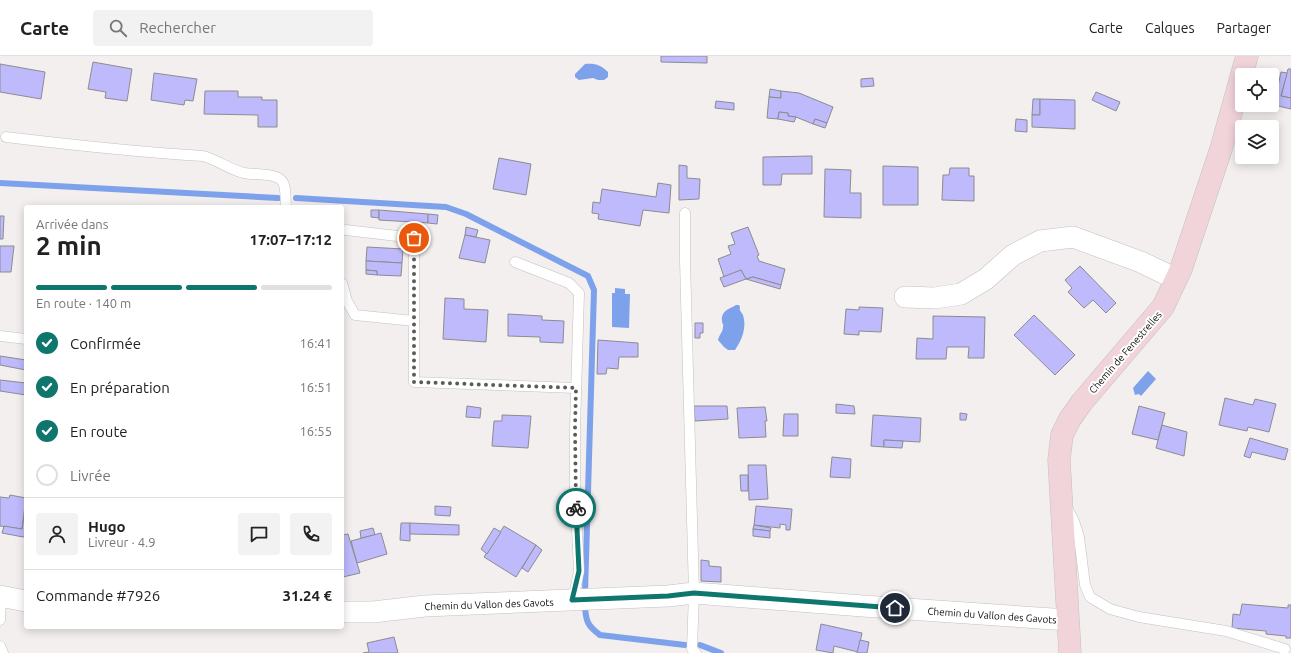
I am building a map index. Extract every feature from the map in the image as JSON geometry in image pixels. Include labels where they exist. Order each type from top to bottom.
[{"type":"street","name":"Chemin de Fenestrelles","points":[[1070,653],[1059,460],[1062,435],[1070,419],[1082,402],[1163,308],[1181,269],[1221,150],[1247,56]]},
{"type":"street","points":[[905,298],[935,298],[961,294],[986,279],[1013,255],[1040,241],[1073,238],[1141,262],[1176,279]]},
{"type":"street","name":"Chemin du Vallon des Gavots","points":[[344,612],[373,612],[425,606],[668,596],[694,593],[1068,620]]},
{"type":"street","points":[[1,597],[24,601]]},
{"type":"lane","points":[[6,137],[79,147],[203,156],[214,159],[234,170],[244,173],[276,176],[282,181],[285,189],[286,205]]},
{"type":"lane","points":[[685,213],[694,593],[692,649],[696,653]]},
{"type":"lane","points":[[346,230],[414,238],[414,382],[576,388]]},
{"type":"lane","points":[[515,262],[570,283],[579,293],[575,488],[579,571],[572,600]]},
{"type":"lane","points":[[344,290],[347,301],[355,315],[414,321]]},
{"type":"lane","points":[[0,336],[24,339]]},
{"type":"lane","points":[[1061,498],[1074,521],[1079,537],[1085,585],[1090,597],[1110,609],[1139,617],[1226,631],[1285,649]]},
{"type":"lane","points":[[0,620],[1,597]]},
{"type":"lane","points":[[0,646],[3,653]]},
{"type":"water","points":[[585,64],[595,64],[600,66],[608,72],[608,77],[604,80],[593,78],[579,80],[575,77],[575,74]]},
{"type":"water","points":[[615,288],[625,289],[625,294],[630,294],[629,328],[612,327],[612,293],[615,293]]},
{"type":"water","points":[[739,305],[743,315],[744,329],[742,338],[735,350],[728,350],[718,340],[723,329],[722,317],[726,310]]},
{"type":"water","points":[[1148,371],[1156,379],[1141,396],[1139,394],[1135,395],[1133,388]]},
{"type":"building","points":[[661,56],[707,56],[707,63],[661,62]]},
{"type":"building","points":[[93,62],[132,69],[127,101],[105,98],[106,92],[88,89]]},
{"type":"building","points":[[0,64],[45,72],[41,99],[0,92]]},
{"type":"building","points":[[1288,69],[1291,69],[1291,98],[1281,96]]},
{"type":"building","points":[[1281,72],[1287,73],[1281,96],[1291,98],[1291,109],[1279,106],[1279,81]]},
{"type":"building","points":[[154,73],[197,79],[193,101],[185,100],[184,105],[151,100]]},
{"type":"building","points":[[873,78],[874,86],[861,87],[861,79]]},
{"type":"building","points":[[770,89],[781,91],[781,98],[769,97]]},
{"type":"building","points":[[205,91],[238,91],[238,97],[262,97],[262,100],[277,100],[277,127],[258,127],[258,115],[204,114]]},
{"type":"building","points":[[781,91],[799,93],[833,107],[827,123],[815,119],[813,124],[796,117],[788,116],[788,113],[779,112],[778,119],[767,118],[769,97],[781,98]]},
{"type":"building","points":[[1096,92],[1120,102],[1116,111],[1092,100]]},
{"type":"building","points":[[1033,99],[1040,99],[1040,115],[1032,115]]},
{"type":"building","points":[[1040,99],[1075,100],[1075,129],[1032,127],[1032,115],[1040,115]]},
{"type":"building","points":[[716,101],[734,103],[734,110],[715,108]]},
{"type":"building","points":[[779,112],[788,113],[788,116],[796,117],[794,122],[778,119]]},
{"type":"building","points":[[815,119],[827,123],[825,128],[813,124]]},
{"type":"building","points":[[1016,119],[1027,120],[1027,132],[1015,131]]},
{"type":"building","points":[[812,156],[812,174],[782,174],[781,185],[763,185],[763,157]]},
{"type":"building","points":[[499,158],[531,164],[526,195],[493,189]]},
{"type":"building","points":[[679,165],[687,166],[687,178],[700,179],[699,199],[679,200]]},
{"type":"building","points":[[883,166],[918,167],[918,205],[883,205]]},
{"type":"building","points":[[950,168],[969,168],[969,176],[974,176],[974,201],[942,200],[943,175],[949,175]]},
{"type":"building","points":[[825,169],[851,170],[850,193],[861,193],[861,218],[824,217]]},
{"type":"building","points":[[658,183],[671,185],[669,213],[643,210],[640,226],[598,219],[599,214],[592,213],[593,202],[600,203],[602,189],[656,197]]},
{"type":"building","points":[[371,210],[379,210],[379,218],[371,217]]},
{"type":"building","points":[[379,210],[428,214],[428,223],[379,220]]},
{"type":"building","points":[[428,214],[438,215],[437,224],[428,223]]},
{"type":"building","points":[[0,216],[4,216],[3,239],[0,239]]},
{"type":"building","points":[[466,227],[478,230],[476,237],[465,235]]},
{"type":"building","points":[[748,227],[759,255],[757,256],[759,261],[785,269],[781,285],[753,277],[746,279],[741,270],[724,277],[718,259],[731,254],[728,246],[735,244],[731,233]]},
{"type":"building","points":[[465,235],[490,240],[485,263],[459,258]]},
{"type":"building","points":[[0,246],[14,246],[11,272],[0,272]]},
{"type":"building","points":[[367,247],[403,249],[402,263],[366,261]]},
{"type":"building","points":[[366,261],[402,263],[401,276],[377,275],[377,271],[366,270]]},
{"type":"building","points":[[1080,266],[1116,303],[1106,313],[1093,300],[1084,308],[1068,292],[1072,288],[1065,280]]},
{"type":"building","points":[[366,270],[377,271],[377,275],[366,274]]},
{"type":"building","points":[[741,270],[746,279],[724,287],[720,278]]},
{"type":"building","points":[[753,277],[781,285],[780,289],[746,279]]},
{"type":"building","points":[[445,298],[464,299],[464,309],[488,310],[486,342],[443,339]]},
{"type":"building","points":[[859,307],[883,308],[881,332],[859,331],[859,335],[844,334],[846,309],[859,310]]},
{"type":"building","points":[[508,314],[542,316],[542,320],[564,321],[563,343],[540,342],[540,337],[508,336]]},
{"type":"building","points":[[1034,315],[1075,355],[1055,375],[1014,335]]},
{"type":"building","points":[[933,316],[985,317],[984,358],[968,358],[969,347],[947,347],[946,359],[916,359],[917,338],[933,339]]},
{"type":"building","points":[[695,323],[703,323],[703,333],[700,333],[700,338],[695,338]]},
{"type":"building","points":[[598,340],[638,343],[638,357],[619,357],[618,369],[607,368],[606,374],[597,374]]},
{"type":"building","points":[[0,356],[24,360],[24,370],[0,365]]},
{"type":"building","points":[[0,380],[24,383],[24,395],[0,391]]},
{"type":"building","points":[[1225,398],[1253,405],[1255,399],[1276,404],[1269,432],[1248,427],[1247,431],[1219,425]]},
{"type":"building","points":[[836,404],[854,406],[855,414],[836,413]]},
{"type":"building","points":[[467,406],[481,408],[480,418],[466,417]]},
{"type":"building","points":[[694,406],[727,406],[728,419],[695,421]]},
{"type":"building","points":[[1139,406],[1165,413],[1158,440],[1132,434]]},
{"type":"building","points":[[765,407],[767,421],[765,421],[766,437],[739,438],[737,408]]},
{"type":"building","points":[[960,413],[967,414],[966,420],[960,420]]},
{"type":"building","points":[[784,414],[798,414],[798,436],[783,436]]},
{"type":"building","points":[[502,415],[531,416],[528,448],[492,446],[494,421],[502,421]]},
{"type":"building","points":[[873,415],[921,418],[920,442],[884,440],[884,447],[871,446]]},
{"type":"building","points":[[1162,425],[1187,432],[1184,456],[1156,448]]},
{"type":"building","points":[[1250,438],[1288,449],[1285,460],[1252,452],[1250,458],[1244,456]]},
{"type":"building","points":[[884,440],[903,441],[902,448],[884,447]]},
{"type":"building","points":[[832,457],[851,459],[850,478],[830,477]]},
{"type":"building","points":[[748,465],[766,465],[768,499],[749,500]]},
{"type":"building","points":[[740,475],[748,475],[748,491],[741,491]]},
{"type":"building","points":[[10,495],[24,498],[22,529],[0,526],[0,497],[9,498]]},
{"type":"building","points":[[435,506],[451,507],[450,516],[435,515]]},
{"type":"building","points":[[756,506],[792,509],[790,530],[786,530],[786,525],[780,524],[780,528],[754,525]]},
{"type":"building","points":[[24,516],[24,536],[2,533],[4,526],[22,529]]},
{"type":"building","points":[[401,523],[410,523],[410,541],[400,540]]},
{"type":"building","points":[[410,523],[459,525],[459,535],[410,534]]},
{"type":"building","points":[[754,525],[771,528],[770,531],[753,529]]},
{"type":"building","points":[[504,526],[536,545],[516,577],[484,557]]},
{"type":"building","points":[[373,528],[375,535],[361,538],[360,531]]},
{"type":"building","points":[[494,528],[501,532],[487,554],[481,549]]},
{"type":"building","points":[[753,529],[770,531],[770,538],[753,536]]},
{"type":"building","points":[[381,533],[387,554],[357,563],[351,541]]},
{"type":"building","points":[[348,534],[360,573],[344,577],[344,535]]},
{"type":"building","points":[[536,545],[542,550],[528,572],[522,568]]},
{"type":"building","points":[[701,560],[709,561],[709,566],[721,567],[721,582],[701,581]]},
{"type":"building","points":[[1242,604],[1288,608],[1288,605],[1291,605],[1291,638],[1266,634],[1266,631],[1232,628],[1233,614],[1240,615]]},
{"type":"building","points":[[821,624],[862,633],[858,652],[834,646],[833,653],[816,650]]},
{"type":"building","points":[[394,637],[398,653],[363,653],[369,652],[367,643]]},
{"type":"building","points":[[860,640],[869,642],[867,653],[857,653]]},
{"type":"waterway","points":[[0,183],[278,198]]},
{"type":"waterway","points":[[296,198],[446,207],[466,214],[588,276],[594,290],[585,593]]},
{"type":"waterway","points":[[585,607],[588,623],[600,635],[685,645]]},
{"type":"waterway","points":[[700,645],[721,653]]},
{"type":"way so far","points":[[414,238],[414,382],[576,388],[576,508]]},
{"type":"route","points":[[576,508],[579,571],[572,600],[668,596],[694,593],[895,608]]}]
